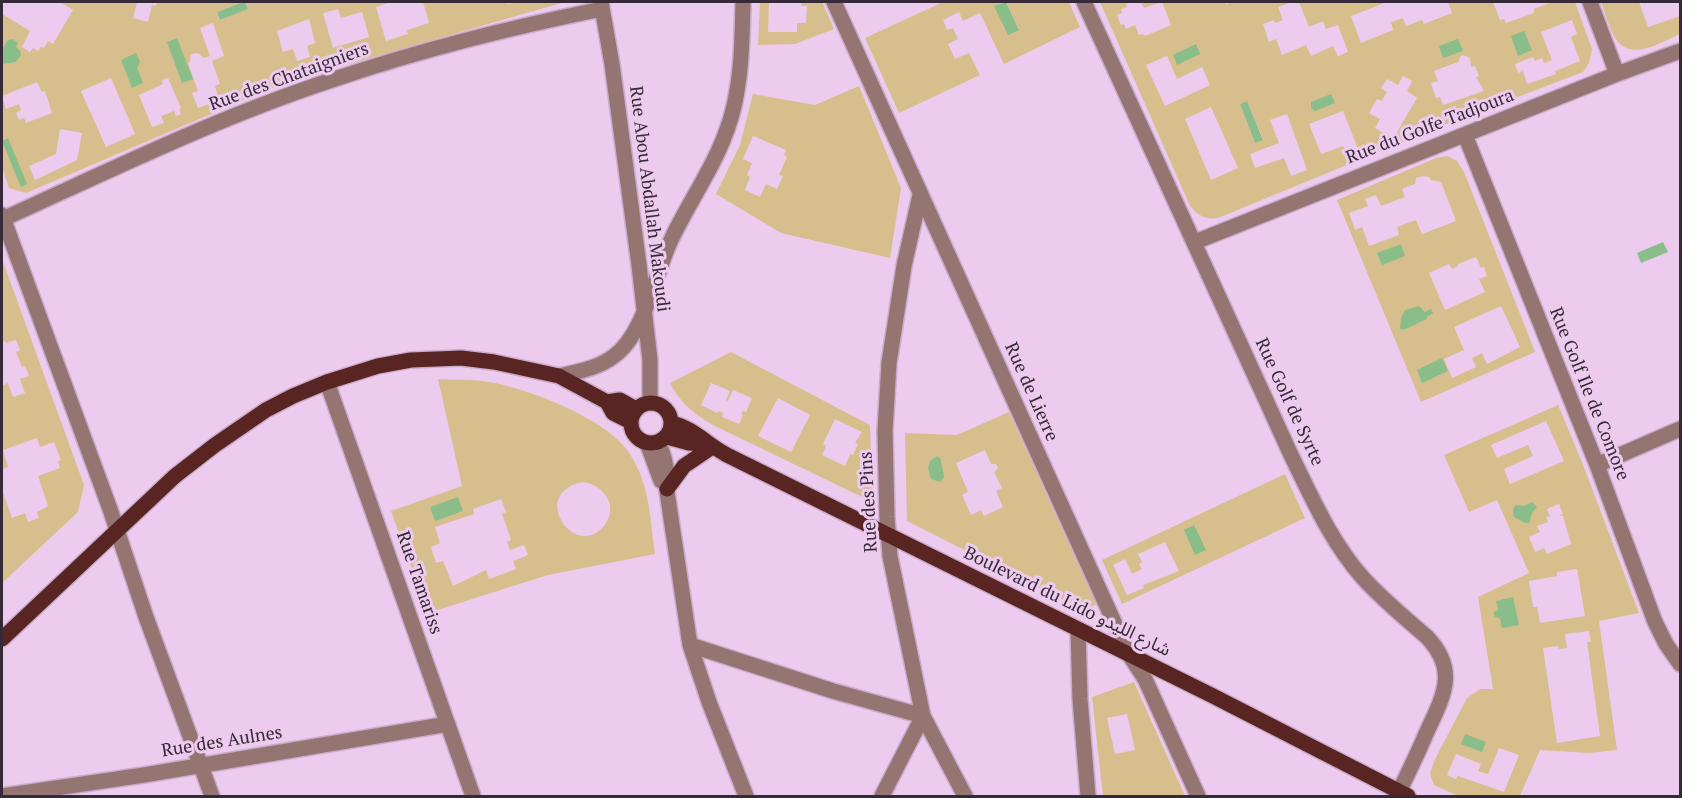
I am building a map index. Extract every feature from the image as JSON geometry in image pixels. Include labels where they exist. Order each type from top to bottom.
[{"type":"main road","points":[[2,639],[175,476],[240,427],[293,396],[327,382],[378,366],[441,358],[494,362],[559,376],[607,402],[613,413],[633,416]]},
{"type":"main road","points":[[650,402],[663,406],[667,410],[661,436],[642,441],[633,433],[633,416],[641,405],[650,402]]},
{"type":"main road","name":"Boulevard du Lido شارع الليدو","points":[[661,436],[689,443],[710,445],[1404,794]]},
{"type":"main road","points":[[666,487],[684,466],[710,445]]},
{"type":"street","points":[[559,376],[584,370],[614,357],[634,332],[671,240],[714,162],[731,117],[740,72],[743,2]]},
{"type":"street","name":"Rue de Lierre","points":[[834,2],[1130,656],[1145,678],[1198,796]]},
{"type":"street","name":"Rue Golf de Syrte","points":[[1084,2],[1291,455],[1336,542],[1363,578],[1427,637],[1443,658],[1446,679],[1442,701],[1404,794]]},
{"type":"street","points":[[1590,2],[1617,74]]},
{"type":"street","name":"Rue Abou Abdallah Makoudi","points":[[601,5],[625,156],[644,309],[650,360],[650,402]]},
{"type":"street","name":"Rue des Chataigniers","points":[[2,217],[201,130],[337,78],[478,36],[601,5]]},
{"type":"street","name":"Rue du Golfe Tadjoura","points":[[1195,242],[1680,51]]},
{"type":"street","name":"Rue Golf Ile de Comore","points":[[1465,135],[1597,465],[1655,622],[1666,644],[1680,664]]},
{"type":"street","name":"Rue des Pins","points":[[920,195],[897,305],[886,399],[885,476],[888,535],[890,556],[924,716],[964,796]]},
{"type":"street","points":[[2,217],[110,509],[116,532],[212,796]]},
{"type":"street","name":"Rue Tamariss","points":[[327,382],[473,796]]},
{"type":"street","points":[[1597,465],[1680,429]]},
{"type":"street","points":[[661,436],[659,480],[666,487],[690,645],[709,702],[746,796]]},
{"type":"street","points":[[1078,630],[1080,699],[1088,796]]},
{"type":"street","points":[[690,645],[833,691],[924,716],[882,796]]},
{"type":"street","name":"Rue des Aulnes","points":[[2,796],[448,724]]},
{"type":"shaded area","points":[[60,2],[137,2],[133,18],[148,22],[152,5],[156,6],[157,2],[243,2],[217,12],[220,20],[248,9],[245,2],[392,2],[376,7],[386,41],[408,34],[407,30],[429,23],[423,2],[506,2],[507,4],[565,2],[286,82],[26,193],[9,188],[2,167],[2,97],[6,109],[19,104],[21,110],[16,113],[19,120],[24,118],[26,123],[52,113],[45,91],[42,92],[37,82],[2,96],[2,64],[20,54],[8,40],[2,49],[2,14],[30,31],[22,47],[30,52],[33,48],[38,51],[41,47],[44,48],[48,41],[53,44],[73,10]],"holes":[[[338,9],[341,18],[362,12],[369,37],[333,48],[323,13]],[[309,19],[315,43],[307,46],[310,57],[297,61],[293,49],[283,52],[277,31]],[[213,23],[224,56],[212,61],[220,84],[215,86],[217,93],[215,102],[198,108],[192,93],[198,91],[188,63],[191,55],[195,53],[200,54],[203,58],[210,56],[200,28]],[[111,78],[135,134],[106,147],[81,91]],[[168,78],[181,108],[179,109],[181,114],[176,116],[174,111],[161,116],[164,123],[152,127],[139,95],[163,84],[162,80]],[[60,129],[82,133],[77,160],[35,180],[29,166],[56,154]]]},
{"type":"shaded area","points":[[243,2],[248,9],[220,20],[217,12]]},
{"type":"shaded area","points":[[760,2],[769,2],[768,32],[797,32],[797,23],[806,23],[807,6],[801,6],[802,2],[822,2],[834,29],[795,44],[758,45]]},
{"type":"shaded area","points":[[943,2],[1004,2],[995,6],[1019,29],[1006,2],[1069,2],[1080,27],[1004,64],[980,13],[963,21],[959,12],[943,20],[947,30],[953,28],[958,39],[948,44],[955,59],[969,53],[980,75],[899,113],[865,38]]},
{"type":"shaded area","points":[[1006,2],[1019,30],[1008,35],[994,6]]},
{"type":"shaded area","points":[[1100,2],[1131,2],[1126,4],[1127,7],[1121,9],[1122,13],[1117,15],[1121,25],[1124,24],[1126,29],[1135,25],[1139,35],[1145,36],[1171,25],[1162,2],[1224,2],[1226,4],[1292,2],[1278,7],[1283,20],[1263,24],[1269,42],[1276,39],[1282,55],[1306,45],[1311,56],[1333,46],[1338,56],[1348,52],[1338,25],[1326,29],[1323,21],[1309,27],[1299,2],[1387,2],[1351,16],[1361,43],[1393,30],[1391,22],[1403,18],[1406,26],[1422,20],[1424,24],[1452,13],[1448,2],[1493,2],[1500,20],[1504,19],[1506,23],[1534,13],[1534,9],[1549,2],[1575,2],[1592,49],[1589,63],[1583,72],[1439,127],[1218,218],[1202,216],[1190,206]],"holes":[[[1572,20],[1577,34],[1571,37],[1580,61],[1555,71],[1556,74],[1527,84],[1523,71],[1518,73],[1515,64],[1533,57],[1535,61],[1542,58],[1544,63],[1552,60],[1541,32]],[[1463,55],[1470,58],[1471,67],[1475,66],[1479,76],[1476,77],[1484,91],[1443,105],[1440,97],[1436,98],[1431,83],[1438,81],[1434,71],[1458,62]],[[1167,56],[1177,79],[1202,67],[1210,85],[1165,106],[1146,65]],[[1403,76],[1412,81],[1407,91],[1417,98],[1393,139],[1375,128],[1380,119],[1369,113],[1377,99],[1382,101],[1387,92],[1381,88],[1387,79],[1398,85]],[[1247,101],[1263,139],[1255,143],[1240,104]],[[1211,107],[1238,168],[1211,180],[1185,119]],[[1343,111],[1358,149],[1347,154],[1343,146],[1321,154],[1309,124]],[[1287,114],[1307,170],[1291,176],[1284,158],[1255,168],[1250,154],[1279,143],[1270,120]]]},
{"type":"shaded area","points":[[1141,2],[1162,2],[1144,8]]},
{"type":"shaded area","points":[[1601,2],[1639,2],[1648,27],[1680,16],[1680,34],[1646,48],[1629,49],[1615,38]]},
{"type":"shaded area","points":[[1524,31],[1532,50],[1518,56],[1511,36]]},
{"type":"shaded area","points":[[177,38],[193,79],[182,83],[167,42]]},
{"type":"shaded area","points":[[13,39],[18,43],[16,47],[21,55],[16,62],[2,64],[2,49],[8,40]]},
{"type":"shaded area","points":[[1458,39],[1463,51],[1443,58],[1439,46]]},
{"type":"shaded area","points":[[1196,44],[1200,54],[1177,65],[1173,55]]},
{"type":"shaded area","points":[[136,53],[140,62],[137,68],[143,83],[132,88],[121,60]]},
{"type":"shaded area","points":[[859,86],[901,188],[890,258],[781,233],[716,194],[740,145],[753,94],[815,105]],"holes":[[[753,136],[786,150],[784,155],[787,157],[779,175],[783,176],[777,189],[766,184],[760,197],[745,190],[750,177],[747,175],[752,163],[743,159]]]},
{"type":"shaded area","points":[[1331,94],[1335,103],[1315,111],[1311,108],[1311,102]]},
{"type":"shaded area","points":[[1247,101],[1263,140],[1255,143],[1240,104]]},
{"type":"shaded area","points":[[8,138],[27,184],[21,187],[2,141]]},
{"type":"shaded area","points":[[1447,156],[1457,161],[1464,172],[1535,352],[1421,402],[1337,200],[1436,158]],"holes":[[[1424,176],[1441,182],[1456,221],[1422,234],[1416,220],[1397,227],[1399,235],[1369,246],[1362,227],[1355,230],[1349,213],[1368,206],[1365,199],[1376,195],[1381,206],[1405,197],[1402,189],[1415,184],[1416,178]],[[1476,257],[1481,268],[1484,267],[1487,276],[1479,279],[1485,292],[1445,310],[1429,273],[1449,264],[1452,269]],[[1501,306],[1520,347],[1487,364],[1482,353],[1472,358],[1476,367],[1452,378],[1444,359],[1464,350],[1454,327]]]},
{"type":"shaded area","points":[[1663,242],[1668,252],[1641,263],[1637,253]]},
{"type":"shaded area","points":[[1401,244],[1405,256],[1382,265],[1377,253]]},
{"type":"shaded area","points":[[2,259],[84,485],[78,512],[2,583],[2,489],[12,518],[25,513],[28,522],[39,518],[37,512],[48,506],[38,476],[60,468],[58,461],[61,460],[54,442],[40,447],[37,438],[3,450],[8,467],[2,469],[2,386],[8,383],[13,397],[25,393],[20,379],[29,376],[25,366],[22,367],[16,352],[20,350],[16,340],[2,342]]},
{"type":"shaded area","points":[[1419,306],[1425,312],[1431,309],[1433,313],[1427,319],[1406,329],[1400,329],[1401,318],[1405,310]]},
{"type":"shaded area","points":[[731,352],[870,425],[872,491],[862,497],[719,428],[691,410],[679,398],[670,383]],"holes":[[[711,383],[730,391],[726,400],[728,401],[733,390],[752,398],[746,412],[743,411],[741,414],[743,415],[739,424],[722,417],[723,413],[719,411],[717,413],[701,405]],[[778,398],[810,415],[791,452],[758,436]],[[835,419],[862,432],[855,443],[858,444],[853,455],[850,454],[845,466],[822,455],[826,446],[823,444]]]},
{"type":"shaded area","points":[[1442,358],[1448,371],[1422,383],[1417,370]]},
{"type":"shaded area","points":[[438,379],[489,382],[521,390],[574,411],[605,429],[626,449],[638,469],[645,489],[655,554],[548,575],[428,613],[391,511],[462,486]],"holes":[[[583,482],[602,491],[609,502],[610,509],[606,523],[595,534],[583,536],[571,531],[563,522],[558,511],[559,499],[566,489]],[[501,499],[506,512],[502,514],[511,540],[507,542],[510,550],[524,545],[528,555],[513,561],[516,569],[489,579],[486,570],[453,586],[443,561],[436,563],[431,547],[440,543],[435,527],[474,514],[473,509]]]},
{"type":"shaded area","points":[[1558,405],[1639,613],[1599,621],[1617,750],[1589,753],[1540,750],[1520,796],[1458,796],[1434,785],[1430,774],[1434,761],[1467,698],[1480,689],[1493,689],[1478,597],[1529,573],[1497,500],[1469,512],[1444,455]],"holes":[[[1546,421],[1564,461],[1510,484],[1504,469],[1533,456],[1528,445],[1497,458],[1491,445]],[[1559,504],[1563,514],[1559,515],[1563,516],[1571,544],[1547,554],[1544,548],[1535,552],[1529,537],[1540,532],[1537,526],[1548,522],[1546,517],[1550,516],[1547,509]],[[1577,569],[1585,616],[1540,623],[1537,607],[1533,607],[1529,581],[1557,576],[1557,572]],[[1589,631],[1591,642],[1587,642],[1600,736],[1557,743],[1543,648],[1558,646],[1559,649],[1567,648],[1565,634]],[[1499,748],[1519,755],[1504,792],[1458,776],[1456,779],[1447,775],[1456,754],[1481,764],[1478,771],[1488,774]]]},
{"type":"shaded area","points":[[1009,412],[1096,604],[1085,611],[907,521],[905,433],[957,435]],"holes":[[[985,450],[991,464],[996,464],[998,468],[994,472],[1002,488],[996,491],[1003,507],[984,516],[981,510],[971,515],[962,495],[968,492],[956,463]]]},
{"type":"shaded area","points":[[937,456],[941,459],[944,475],[940,482],[931,479],[928,468],[930,461]]},
{"type":"shaded area","points":[[1285,474],[1305,518],[1122,604],[1102,560]],"holes":[[[1165,542],[1179,571],[1143,585],[1144,588],[1127,595],[1113,565],[1125,559],[1132,574],[1142,569],[1139,564],[1142,562],[1138,554]]]},
{"type":"shaded area","points":[[458,497],[463,511],[435,521],[430,507]]},
{"type":"shaded area","points":[[1532,502],[1537,507],[1529,523],[1514,517],[1515,505],[1524,506]]},
{"type":"shaded area","points":[[1194,525],[1206,550],[1195,555],[1184,530]]},
{"type":"shaded area","points":[[1513,597],[1519,625],[1502,628],[1500,619],[1494,616],[1494,612],[1498,610],[1496,601]]},
{"type":"shaded area","points":[[1134,682],[1185,796],[1103,796],[1092,697]],"holes":[[[1127,714],[1135,750],[1115,754],[1107,718]]]},
{"type":"shaded area","points":[[1465,734],[1486,742],[1482,752],[1461,744]]}]
